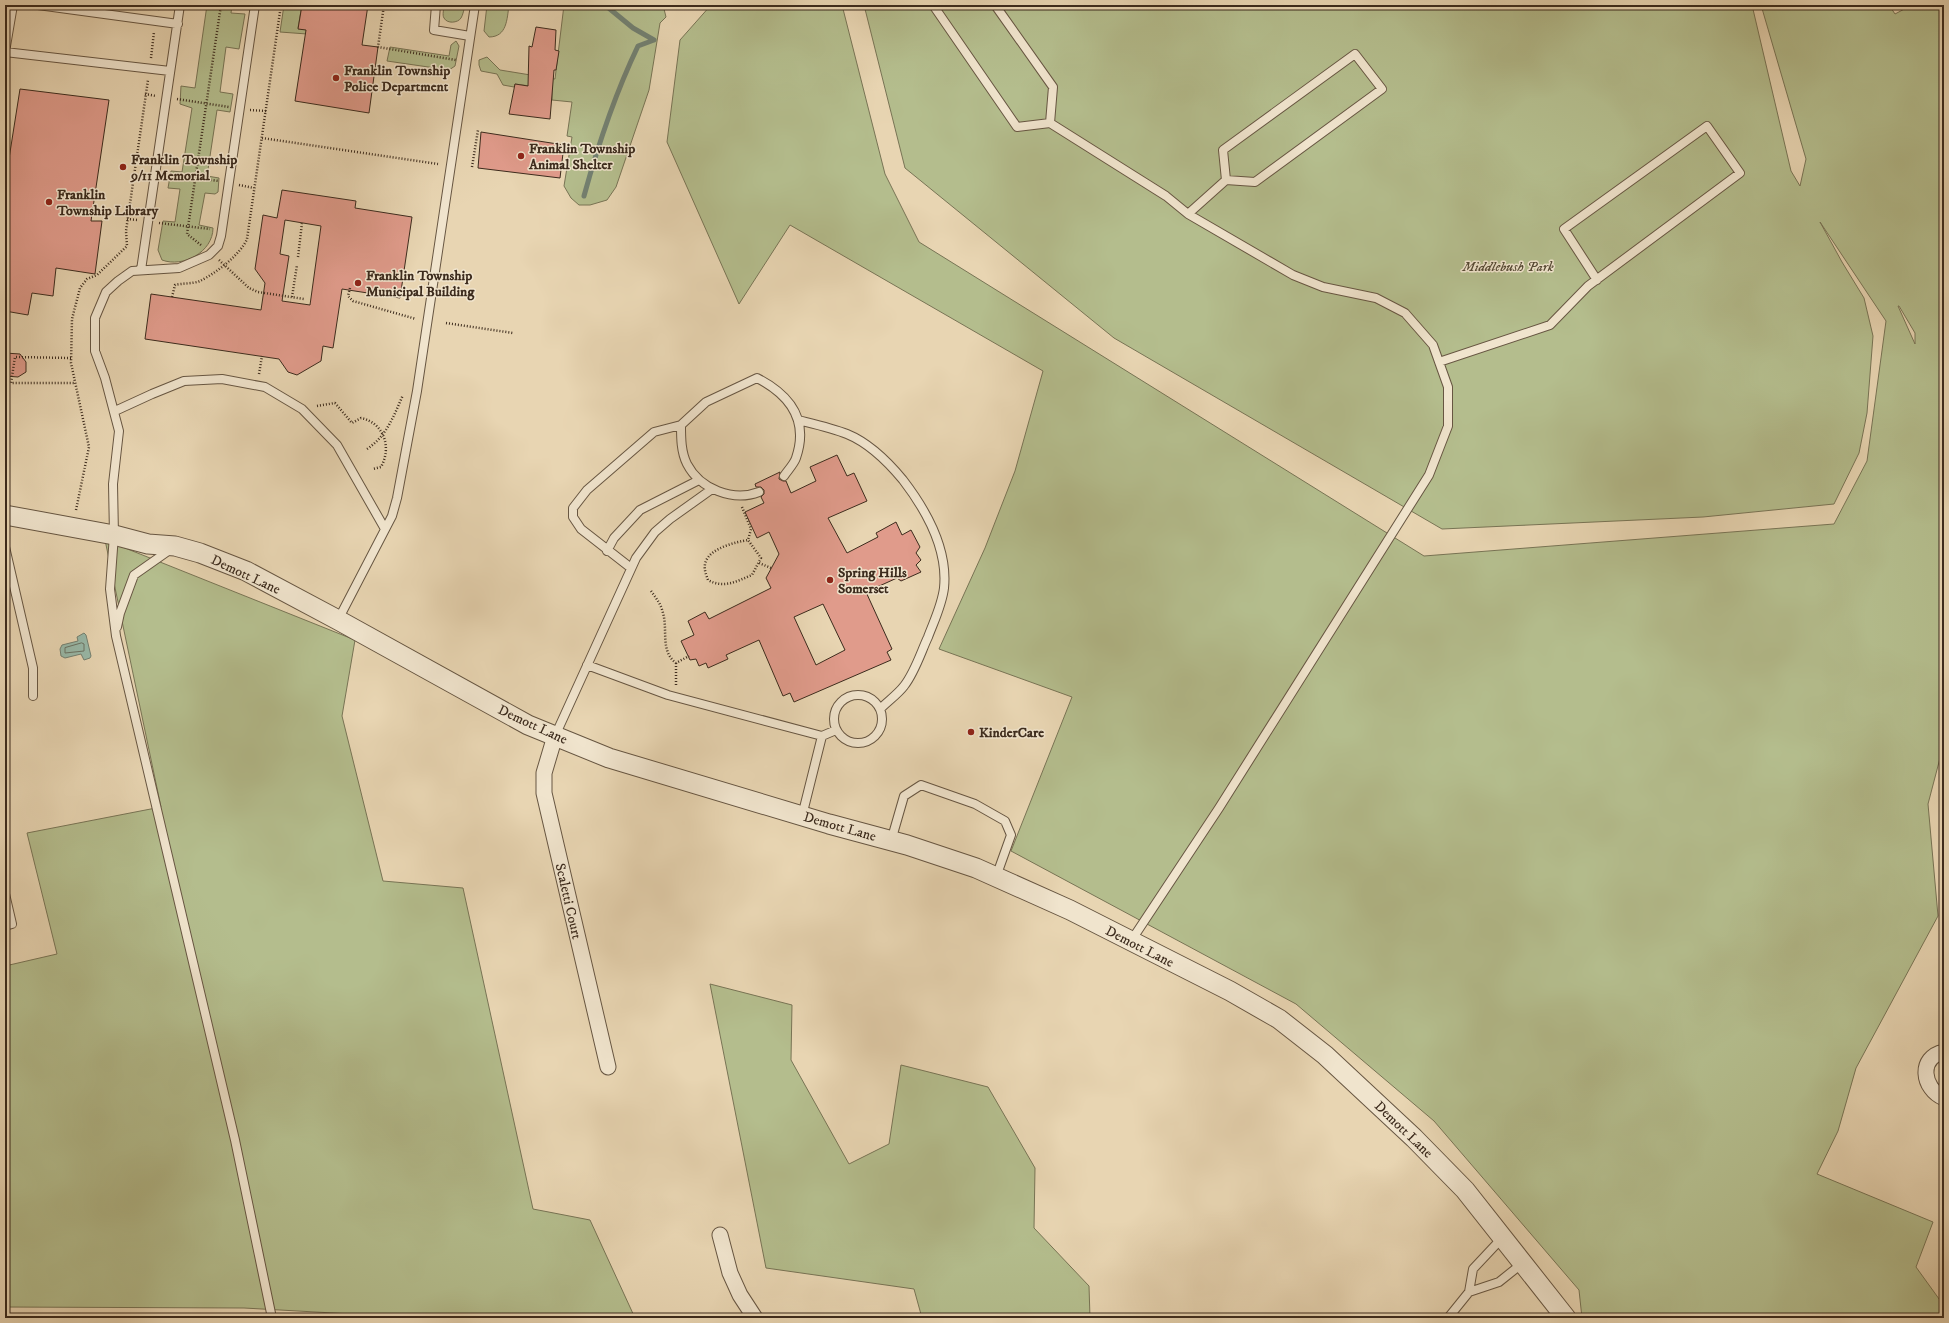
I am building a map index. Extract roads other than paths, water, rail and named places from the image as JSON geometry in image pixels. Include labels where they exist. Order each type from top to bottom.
[{"type":"street","name":"Demott Lane","points":[[5,515],[114,535],[148,544],[175,546],[200,553],[246,571],[528,725],[609,758],[891,841],[976,868],[1070,910],[1131,941],[1230,992],[1279,1020],[1325,1055],[1414,1138],[1466,1190],[1524,1262],[1566,1318]]},
{"type":"street","name":"Scaletti Court","points":[[555,736],[544,773],[544,793],[608,1066]]},
{"type":"street","points":[[1944,1052],[1937,1054],[1930,1060],[1926,1077],[1931,1090],[1937,1096],[1944,1098]]},
{"type":"street","points":[[720,1235],[730,1273],[740,1295],[755,1318]]},
{"type":"lane","points":[[13,5],[5,52],[170,71]]},
{"type":"lane","points":[[38,5],[178,24]]},
{"type":"lane","points":[[141,270],[180,5]]},
{"type":"lane","points":[[255,5],[221,236],[218,246],[211,254],[179,268],[132,271],[122,278],[106,292],[95,318],[95,351],[115,412],[118,431],[113,484],[114,535],[110,589],[116,636],[235,1140],[272,1318]]},
{"type":"lane","points":[[436,5],[434,30],[470,36]]},
{"type":"lane","points":[[338,620],[392,516],[397,498],[417,391],[475,5]]},
{"type":"lane","points":[[933,5],[1017,126],[1050,123],[1166,196],[1188,214],[1293,275],[1323,286],[1376,298],[1405,313],[1433,345],[1448,387],[1448,426],[1429,475],[1219,808],[1131,941]]},
{"type":"lane","points":[[995,5],[1053,87],[1050,123]]},
{"type":"lane","points":[[1188,214],[1226,180],[1255,182],[1382,89],[1355,54],[1223,150],[1226,180]]},
{"type":"lane","points":[[1439,362],[1550,325],[1597,280],[1740,173],[1708,126],[1564,228],[1597,280]]},
{"type":"lane","points":[[631,568],[607,551],[581,529],[573,517],[573,508],[587,490],[654,432],[681,425],[706,402],[757,378],[775,388],[789,402],[798,420],[800,440],[795,459],[784,476]]},
{"type":"lane","points":[[115,412],[152,394],[184,381],[222,379],[265,387],[302,408],[337,444],[385,529]]},
{"type":"lane","points":[[798,420],[848,434],[868,447],[895,471],[916,496],[928,516],[938,542],[944,566],[944,588],[940,608],[920,656],[904,686],[880,709]]},
{"type":"lane","points":[[681,425],[681,445],[687,464],[700,480],[712,489],[731,495],[751,495],[759,492]]},
{"type":"lane","points":[[607,551],[614,538],[640,510],[700,480]]},
{"type":"lane","points":[[555,736],[636,558],[656,532],[670,519],[712,489]]},
{"type":"lane","points":[[116,636],[120,613],[134,575],[175,546]]},
{"type":"lane","points":[[5,547],[33,668],[33,696]]},
{"type":"lane","points":[[587,665],[677,697],[822,736],[836,730]]},
{"type":"lane","points":[[853,695],[869,697],[880,709],[882,716],[878,732],[865,742],[850,741],[843,738],[836,730],[834,717],[836,709],[846,698],[853,695]]},
{"type":"lane","points":[[802,816],[822,736]]},
{"type":"lane","points":[[891,841],[904,796],[921,785],[975,804],[1005,821],[1012,835],[996,877]]},
{"type":"lane","points":[[5,894],[12,924],[5,926]]},
{"type":"lane","points":[[1448,1318],[1469,1292],[1473,1269],[1503,1237]]},
{"type":"lane","points":[[1469,1292],[1499,1282],[1524,1262]]},
{"type":"water","points":[[84,633],[86,635],[91,656],[90,658],[84,660],[81,654],[65,658],[61,656],[60,649],[62,645],[78,641],[77,637]]},
{"type":"waterway","points":[[605,5],[633,28],[654,40]]},
{"type":"waterway","points":[[584,196],[608,120],[638,46],[654,40]]},
{"type":"place","name":"Franklin Township Police Department","points":[[336,78]]},
{"type":"place","name":"Franklin Township Animal Shelter","points":[[521,156]]},
{"type":"place","name":"Franklin Township 9/11 Memorial","points":[[123,167]]},
{"type":"place","name":"Franklin Township Library","points":[[49,202]]},
{"type":"place","name":"Franklin Township Municipal Building","points":[[358,283]]},
{"type":"place","name":"Spring Hills Somerset","points":[[830,580]]},
{"type":"place","name":"KinderCare","points":[[971,732]]},
{"type":"park label","name":"Middlebush Park","points":[[1508,266]]}]
